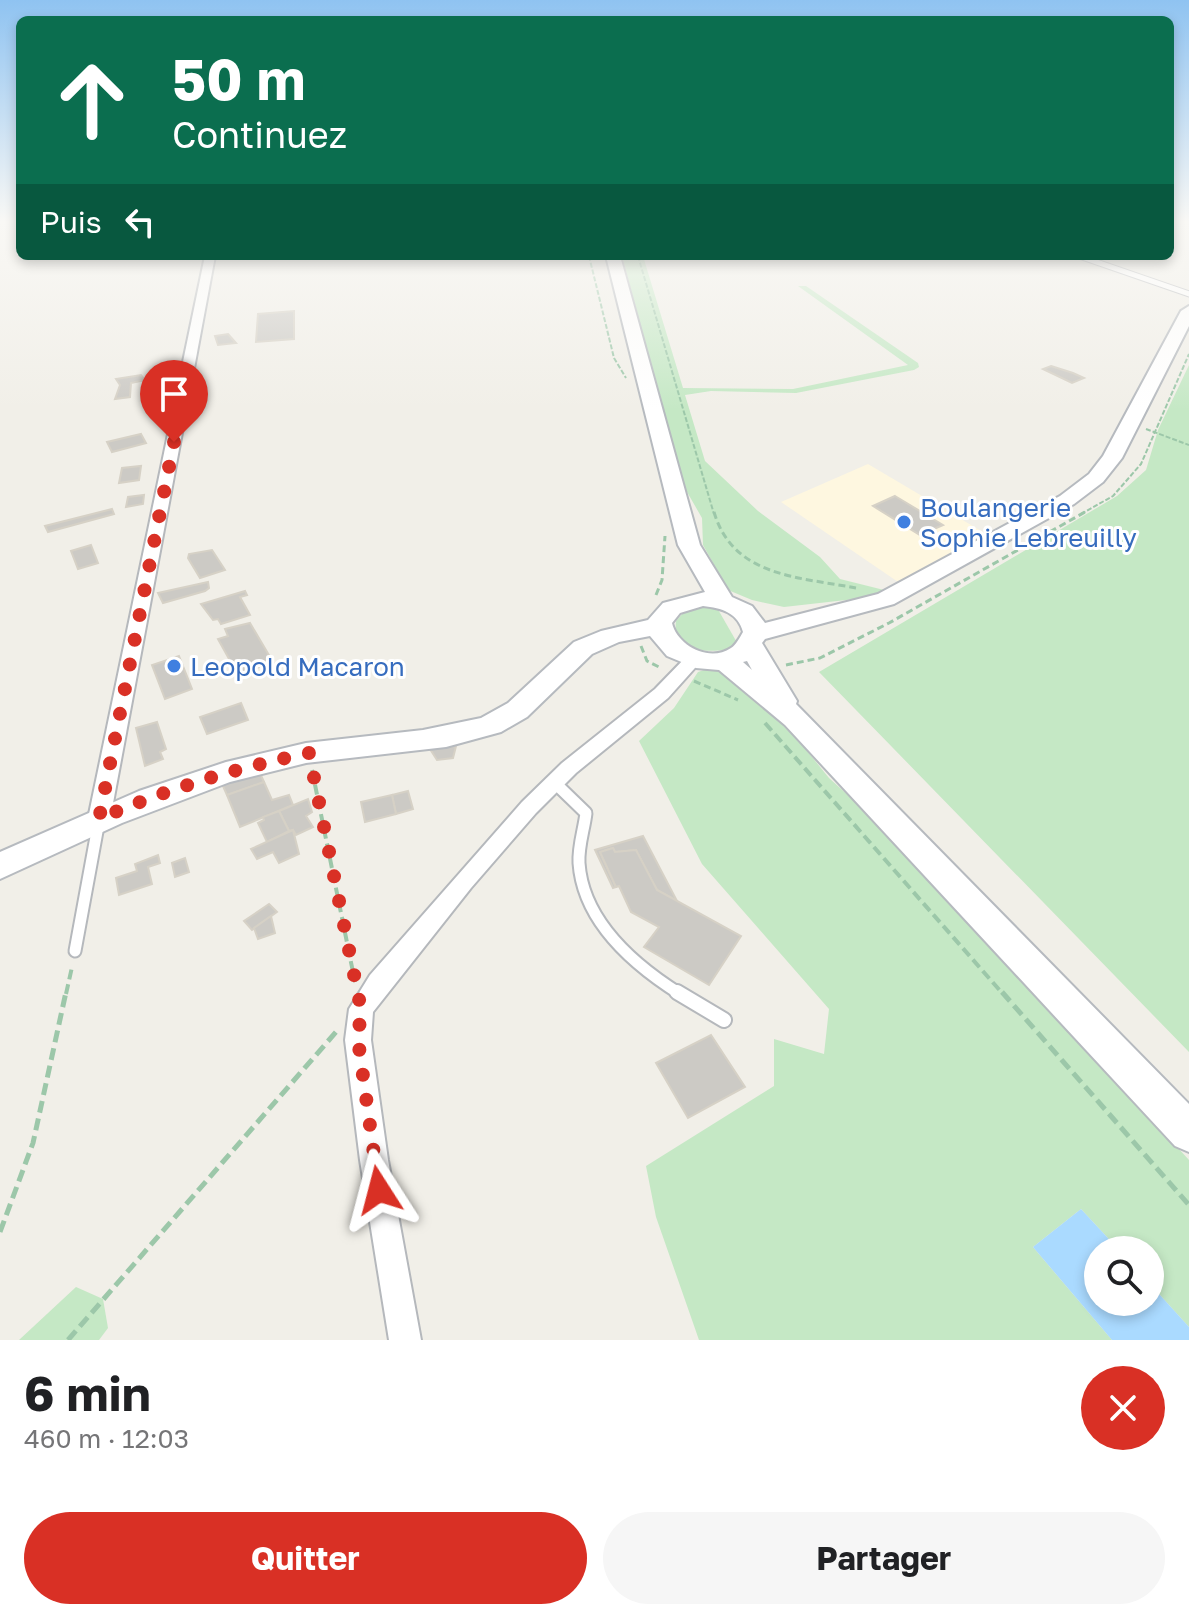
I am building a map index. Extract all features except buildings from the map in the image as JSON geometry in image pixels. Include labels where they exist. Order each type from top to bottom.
[{"type":"main road","points":[[621,285],[689,545],[689,582],[683,601]]},
{"type":"main road","points":[[568,661],[626,645],[682,665],[723,660],[744,653],[754,640],[886,599],[1067,500],[1096,478],[1112,458],[1189,311]]},
{"type":"main road","points":[[689,545],[732,605],[750,617],[754,640],[795,718]]},
{"type":"main road","points":[[682,665],[664,642],[659,626],[662,616],[683,601],[702,599],[732,605],[848,610]]},
{"type":"main road","points":[[0,866],[99,819],[196,781],[249,765],[309,753],[461,734],[493,725],[523,706],[568,661],[599,640],[659,626]]},
{"type":"main road","points":[[723,660],[795,718],[1189,1132]]},
{"type":"street","points":[[99,819],[204,285]]},
{"type":"street","points":[[405,1340],[374,1160],[358,1040],[361,1009],[379,983],[554,782],[582,756],[643,712],[682,665]]},
{"type":"lane","points":[[1162,285],[1189,294]]},
{"type":"lane","points":[[554,782],[586,813],[579,856],[584,886],[617,947],[651,978],[724,1020]]},
{"type":"lane","points":[[75,951],[99,819]]},
{"type":"path","points":[[596,285],[614,358],[627,379]]},
{"type":"path","points":[[646,285],[717,523],[730,547],[750,561],[875,593],[886,599]]},
{"type":"path","points":[[1154,431],[1189,354]]},
{"type":"path","points":[[1131,424],[1189,445]]},
{"type":"path","points":[[656,595],[662,580],[665,532]]},
{"type":"path","points":[[783,665],[820,658],[889,623]]},
{"type":"path","points":[[642,649],[647,661],[682,665],[748,705]]},
{"type":"path","points":[[764,721],[950,937],[1189,1205]]},
{"type":"path","points":[[68,1340],[345,1022],[361,1009],[309,753]]},
{"type":"path","points":[[0,1232],[33,1143],[75,951]]},
{"type":"shaded area","points":[[868,464],[988,535],[901,584],[781,502]]},
{"type":"green space","points":[[630,285],[652,285],[683,388],[793,389],[908,365],[798,286],[806,286],[918,363],[919,367],[914,370],[796,393],[711,391],[685,395],[705,461],[758,511],[820,557],[840,579],[888,591],[855,599],[784,607],[752,600],[728,590],[703,545],[702,518],[683,485]]},
{"type":"green space","points":[[1189,365],[1189,1052],[819,672],[1117,496],[1146,470],[1158,430]]},
{"type":"green space","points":[[716,606],[739,646],[709,651],[698,650],[681,641],[676,632],[676,621],[684,612]]},
{"type":"green space","points":[[710,668],[728,673],[774,710],[829,778],[889,832],[1189,1160],[1189,1327],[1164,1299],[1164,1236],[1106,1236],[1081,1209],[1033,1247],[1084,1307],[1084,1316],[1092,1316],[1112,1340],[699,1340],[656,1217],[646,1166],[774,1086],[774,1039],[824,1054],[829,1009],[702,864],[639,741],[674,708],[698,672]]},
{"type":"green space","points":[[76,1287],[103,1299],[108,1328],[99,1340],[19,1340]]},
{"type":"water","points":[[1081,1209],[1106,1236],[1084,1236],[1084,1307],[1033,1247]]},
{"type":"water","points":[[1164,1299],[1189,1327],[1189,1340],[1112,1340],[1092,1316],[1164,1316]]},
{"type":"place","name":"Boulangerie Sophie Lebreuilly","points":[[904,522]]},
{"type":"place","name":"Leopold Macaron","points":[[174,666]]},
{"type":"route","points":[[174,442],[99,819],[196,781],[249,765],[309,753],[361,1009],[358,1040],[379,1190]]}]
